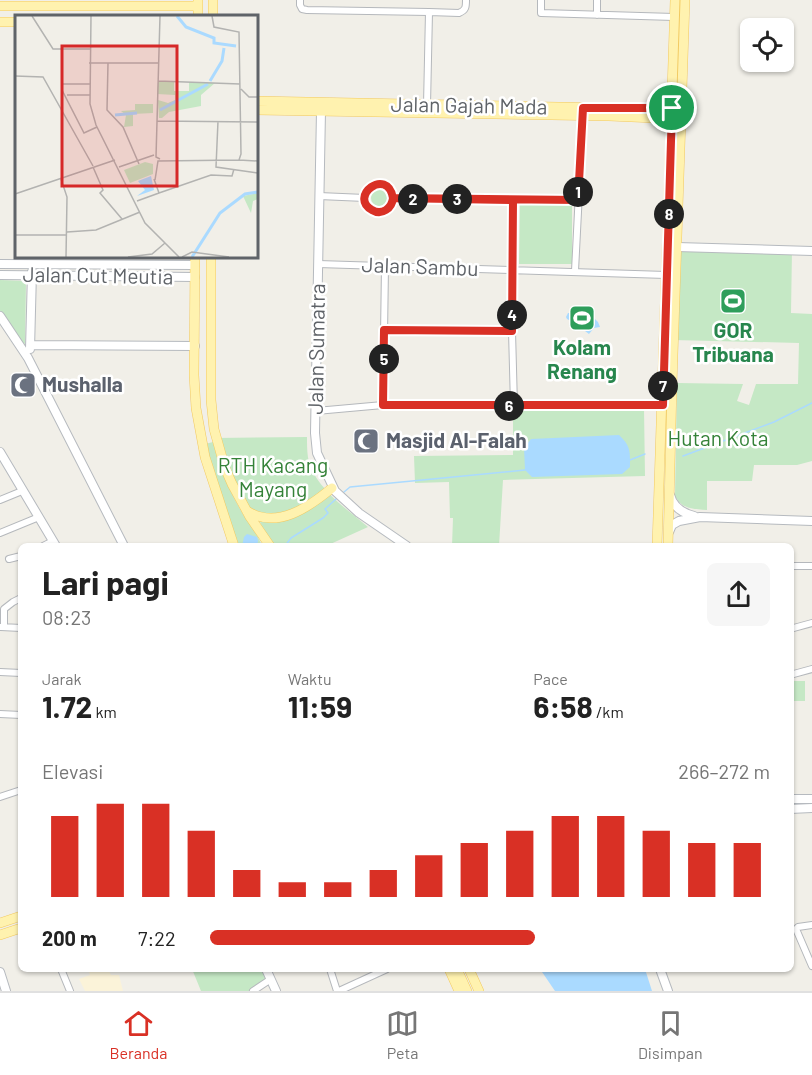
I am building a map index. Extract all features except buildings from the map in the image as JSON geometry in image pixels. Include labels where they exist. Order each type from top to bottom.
[{"type":"main road","points":[[675,0],[677,108]]},
{"type":"main road","points":[[668,543],[670,319],[666,275],[685,0]]},
{"type":"main road","points":[[0,6],[178,11],[198,8]]},
{"type":"main road","name":"Jalan Gajah Mada","points":[[258,100],[352,107],[583,112],[676,119]]},
{"type":"main road","name":"Jalan Gajah Mada","points":[[258,110],[321,111],[352,107]]},
{"type":"main road","name":"Jalan Gajah Mada","points":[[583,112],[677,108]]},
{"type":"main road","points":[[657,543],[663,405],[677,247],[676,119]]},
{"type":"main road","points":[[211,258],[210,380],[214,429],[225,468],[239,499],[261,531],[266,543]]},
{"type":"main road","points":[[195,261],[196,408],[201,442],[233,543]]},
{"type":"main road","points":[[245,509],[260,517],[282,518],[310,504],[332,488]]},
{"type":"main road","points":[[0,923],[18,917]]},
{"type":"main road","points":[[0,935],[18,929]]},
{"type":"main road","points":[[450,972],[459,991]]},
{"type":"main road","points":[[458,972],[467,991]]},
{"type":"main road","points":[[464,972],[473,991]]},
{"type":"main road","points":[[470,972],[479,991]]},
{"type":"street","points":[[300,0],[302,9],[308,10],[459,13],[463,12],[466,4]]},
{"type":"street","points":[[541,0],[541,13],[674,17]]},
{"type":"street","points":[[597,0],[597,15]]},
{"type":"street","points":[[427,109],[429,12]]},
{"type":"street","name":"Jalan Sumatra","points":[[321,111],[317,453],[332,488],[359,513],[403,543]]},
{"type":"street","points":[[575,271],[583,112]]},
{"type":"street","points":[[382,184],[390,189],[393,198],[393,203],[387,210],[379,212],[370,210],[365,202],[368,189],[382,184]]},
{"type":"street","points":[[319,196],[365,198]]},
{"type":"street","points":[[393,198],[578,200]]},
{"type":"street","points":[[513,200],[514,406]]},
{"type":"street","points":[[677,247],[812,251]]},
{"type":"street","name":"Jalan Cut Meutia","points":[[0,264],[195,261]]},
{"type":"street","points":[[28,358],[32,345],[32,264]]},
{"type":"street","name":"Jalan Sambu","points":[[318,264],[666,275]]},
{"type":"street","points":[[383,405],[385,266]]},
{"type":"street","name":"Jalan Cut Meutia","points":[[0,275],[195,277]]},
{"type":"street","points":[[0,316],[28,358],[122,543]]},
{"type":"street","points":[[384,330],[512,331]]},
{"type":"street","points":[[32,345],[195,346]]},
{"type":"street","points":[[316,411],[383,405],[663,405]]},
{"type":"street","points":[[1,456],[54,543]]},
{"type":"street","points":[[0,500],[22,491]]},
{"type":"street","points":[[670,495],[673,504],[689,515],[812,521]]},
{"type":"street","points":[[0,533],[39,517]]},
{"type":"street","points":[[669,533],[672,525],[679,520],[700,517]]},
{"type":"street","points":[[9,559],[18,557]]},
{"type":"street","points":[[794,566],[812,566]]},
{"type":"street","points":[[18,600],[4,609],[2,627],[18,627]]},
{"type":"street","points":[[794,628],[812,623]]},
{"type":"street","points":[[794,674],[812,669]]},
{"type":"street","points":[[0,672],[18,673]]},
{"type":"street","points":[[0,714],[18,715]]},
{"type":"street","points":[[0,797],[18,791]]},
{"type":"street","points":[[794,799],[812,799]]},
{"type":"street","points":[[794,809],[812,808]]},
{"type":"street","points":[[812,926],[796,929],[812,966]]},
{"type":"street","points":[[0,972],[6,991]]},
{"type":"street","points":[[62,972],[70,991]]},
{"type":"street","points":[[268,972],[276,991]]},
{"type":"street","points":[[331,972],[338,991],[380,972]]},
{"type":"street","points":[[661,972],[668,991]]},
{"type":"street","points":[[253,991],[271,979]]},
{"type":"green space","points":[[376,190],[382,190],[387,198],[385,204],[376,206],[371,201],[371,195]]},
{"type":"green space","points":[[520,203],[572,203],[572,264],[519,264]]},
{"type":"green space","name":"Hutan Kota","points":[[677,247],[792,250],[791,313],[812,314],[812,461],[797,465],[754,465],[752,481],[707,481],[707,510],[684,506],[675,495],[677,383],[743,384],[737,401],[749,405],[756,384],[798,384],[799,343],[673,340]]},
{"type":"green space","points":[[0,280],[26,281],[25,343],[22,348],[0,314]]},
{"type":"green space","points":[[644,408],[645,476],[503,480],[499,543],[452,543],[453,518],[450,518],[449,482],[415,483],[414,456],[513,455],[513,410]]},
{"type":"green space","name":"RTH Kacang Mayang","points":[[307,437],[309,461],[319,482],[339,503],[368,527],[333,543],[269,543],[260,522],[238,496],[215,438]]},
{"type":"green space","points":[[213,442],[232,493],[260,543],[238,543],[237,541],[205,444]]},
{"type":"green space","points":[[794,681],[805,681],[805,701],[794,701]]},
{"type":"green space","points":[[193,972],[264,972],[268,980],[251,991],[201,991]]},
{"type":"sand","points":[[89,972],[110,972],[111,975],[119,975],[123,991],[85,991],[79,979],[90,975]]},
{"type":"water","points":[[585,308],[592,309],[591,315],[600,327],[594,328],[589,334],[585,331],[589,323],[584,320],[574,327],[570,326],[571,321],[566,317],[568,313],[572,313],[576,318],[582,315]]},
{"type":"water","points":[[619,435],[628,446],[630,453],[630,467],[622,474],[532,477],[525,470],[524,448],[531,439]]},
{"type":"water","points":[[247,534],[257,537],[258,543],[243,543]]},
{"type":"water","points":[[542,972],[646,972],[652,991],[555,991]]},
{"type":"waterway","points":[[683,456],[774,422],[812,403]]},
{"type":"waterway","points":[[630,460],[645,454]]},
{"type":"waterway","points":[[344,492],[350,487],[525,470]]},
{"type":"waterway","points":[[287,543],[291,538],[323,518],[328,513],[325,509],[336,499]]},
{"type":"place","name":"GOR Tribuana","points":[[733,301]]},
{"type":"place","name":"Kolam Renang","points":[[582,318]]},
{"type":"place","name":"Mushalla","points":[[23,385]]},
{"type":"place","name":"Masjid Al-Falah","points":[[366,441]]},
{"type":"route","points":[[672,108],[583,108],[578,200],[393,198],[390,189],[382,184],[368,189],[365,202],[374,212],[387,210],[393,203],[393,198],[513,200],[512,331],[384,330],[383,405],[663,405],[672,108]]}]
